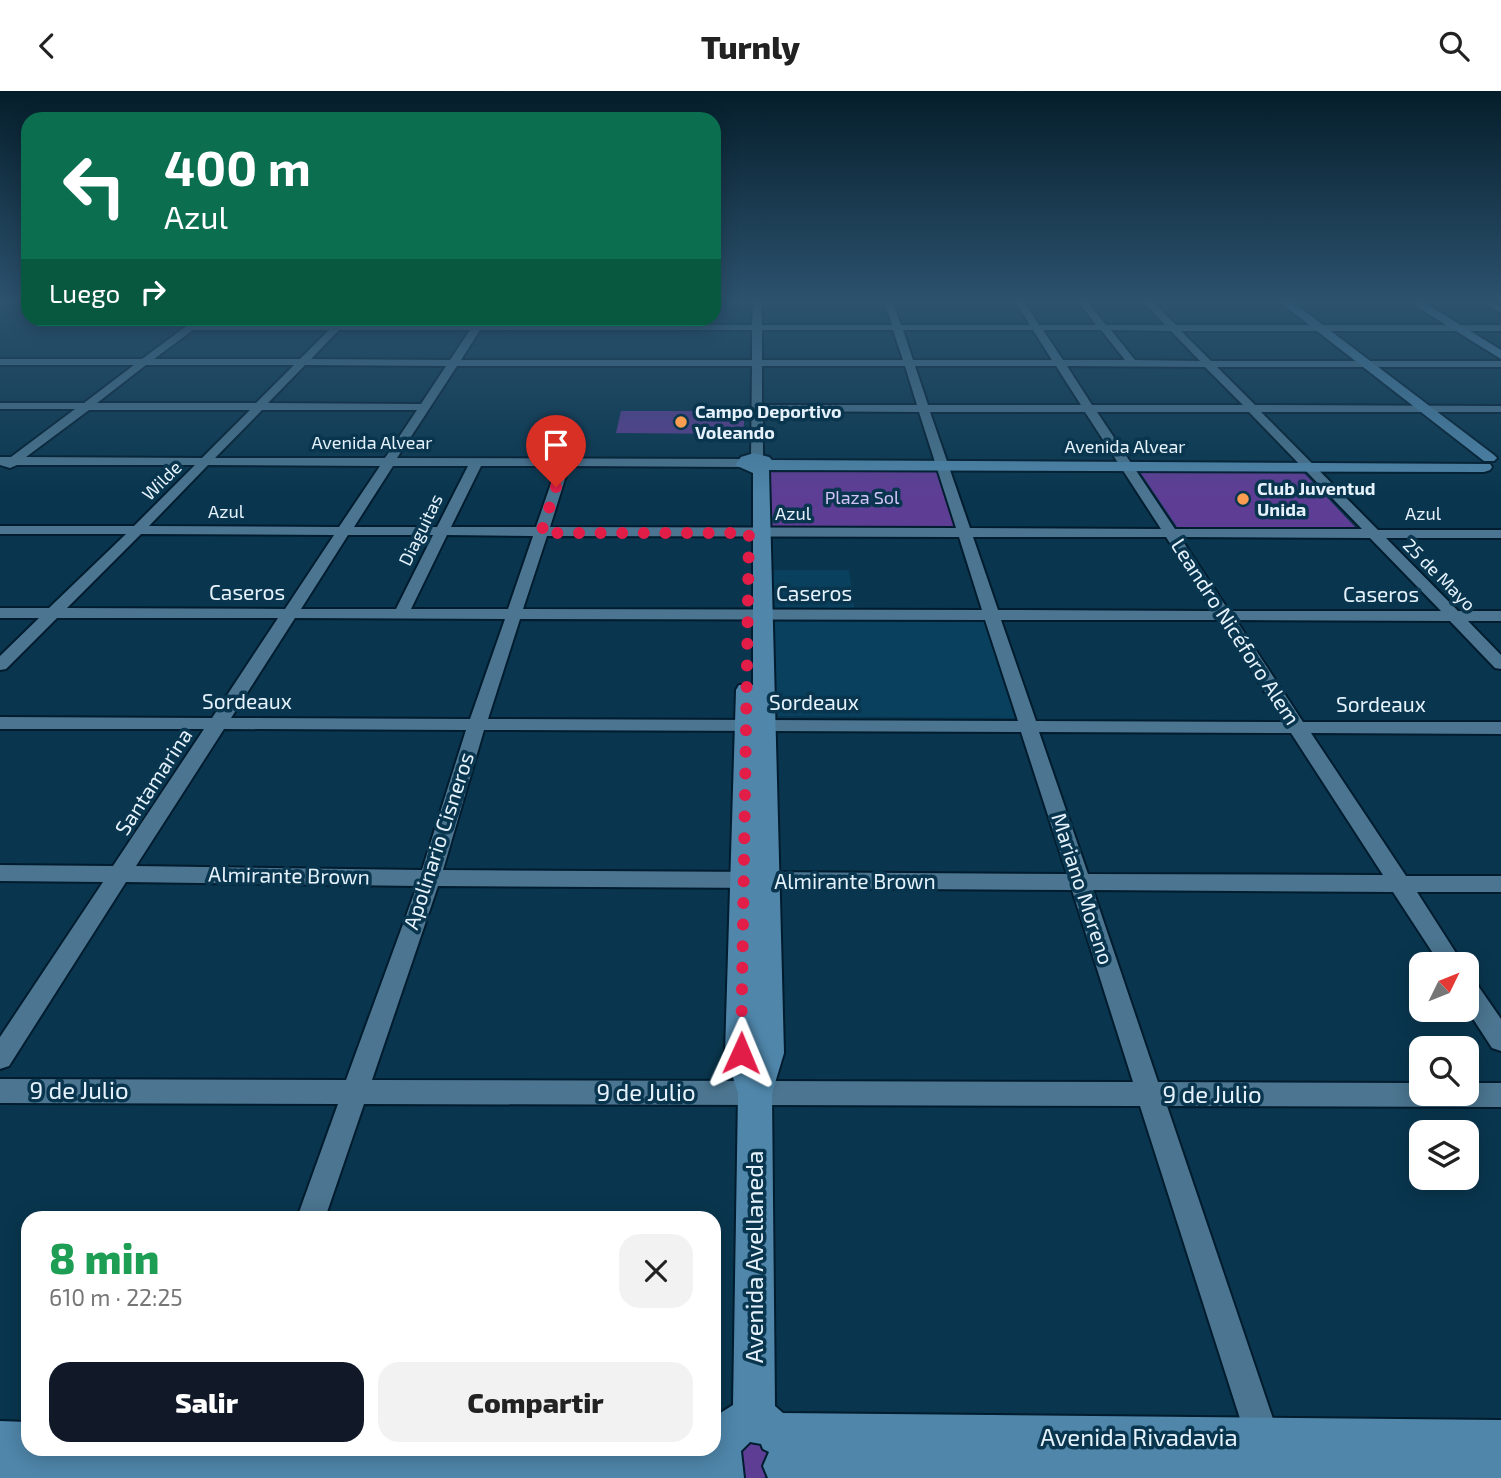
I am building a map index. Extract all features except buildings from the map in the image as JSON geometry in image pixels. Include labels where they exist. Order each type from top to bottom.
[{"type":"main road","points":[[1363,365],[1491,465]]},
{"type":"main road","name":"Avenida Alvear","points":[[757,464],[1491,465]]},
{"type":"main road","name":"Avenida Avellaneda","points":[[757,464],[755,881],[741,1053],[755,1093],[775,1450]]},
{"type":"main road","points":[[0,1468],[719,1462],[733,1427],[775,1450]]},
{"type":"main road","name":"Avenida Rivadavia","points":[[1271,1463],[1501,1441]]},
{"type":"main road","points":[[0,1443],[21,1443]]},
{"type":"main road","name":"Avenida Rivadavia","points":[[775,1450],[1271,1463],[1501,1475]]},
{"type":"street","points":[[0,472],[143,365]]},
{"type":"street","name":"Wilde","points":[[0,665],[301,365]]},
{"type":"street","name":"Santamarina","points":[[0,1058],[452,365]]},
{"type":"street","name":"Avenida Avellaneda","points":[[757,365],[757,464]]},
{"type":"street","name":"Mariano Moreno","points":[[908,365],[1271,1463]]},
{"type":"street","name":"Leandro Nicéforo Alem","points":[[1059,365],[1444,952]]},
{"type":"street","name":"25 de Mayo","points":[[1209,365],[1501,664]]},
{"type":"street","points":[[0,406],[425,407]]},
{"type":"street","points":[[756,408],[1501,409]]},
{"type":"street","name":"Avenida Alvear","points":[[0,461],[757,464]]},
{"type":"street","name":"Diaguitas","points":[[401,614],[476,463]]},
{"type":"street","name":"Apolinario Cisneros","points":[[314,1211],[430,878],[477,725],[564,464]]},
{"type":"street","name":"Azul","points":[[0,530],[1501,534]]},
{"type":"street","name":"Caseros","points":[[0,613],[1501,616]]},
{"type":"street","name":"Sordeaux","points":[[0,723],[1501,728]]},
{"type":"street","name":"Almirante Brown","points":[[0,873],[755,881],[1501,884]]},
{"type":"street","points":[[1479,1006],[1501,1039]]},
{"type":"street","name":"9 de Julio","points":[[0,1091],[1501,1095]]},
{"type":"shaded area","points":[[773,570],[849,570],[855,612],[775,612]]},
{"type":"shaded area","points":[[774,621],[985,622],[1015,718],[776,716]]},
{"type":"green space","name":"Campo Deportivo Voleando","points":[[621,411],[744,411],[744,434],[616,433]]},
{"type":"green space","name":"Plaza Sol","points":[[777,467],[935,468],[956,530],[769,528],[767,470]]},
{"type":"green space","name":"Club Juventud Unida","points":[[1138,469],[1301,470],[1357,529],[1177,527]]},
{"type":"green space","points":[[758,1439],[770,1453],[768,1474],[764,1478],[743,1478],[735,1462],[742,1444]]},
{"type":"place","name":"Campo Deportivo Voleando","points":[[681,422]]},
{"type":"place","name":"Club Juventud Unida","points":[[1243,499]]},
{"type":"route","points":[[556,487],[541,533],[749,533],[741,1053]]}]
